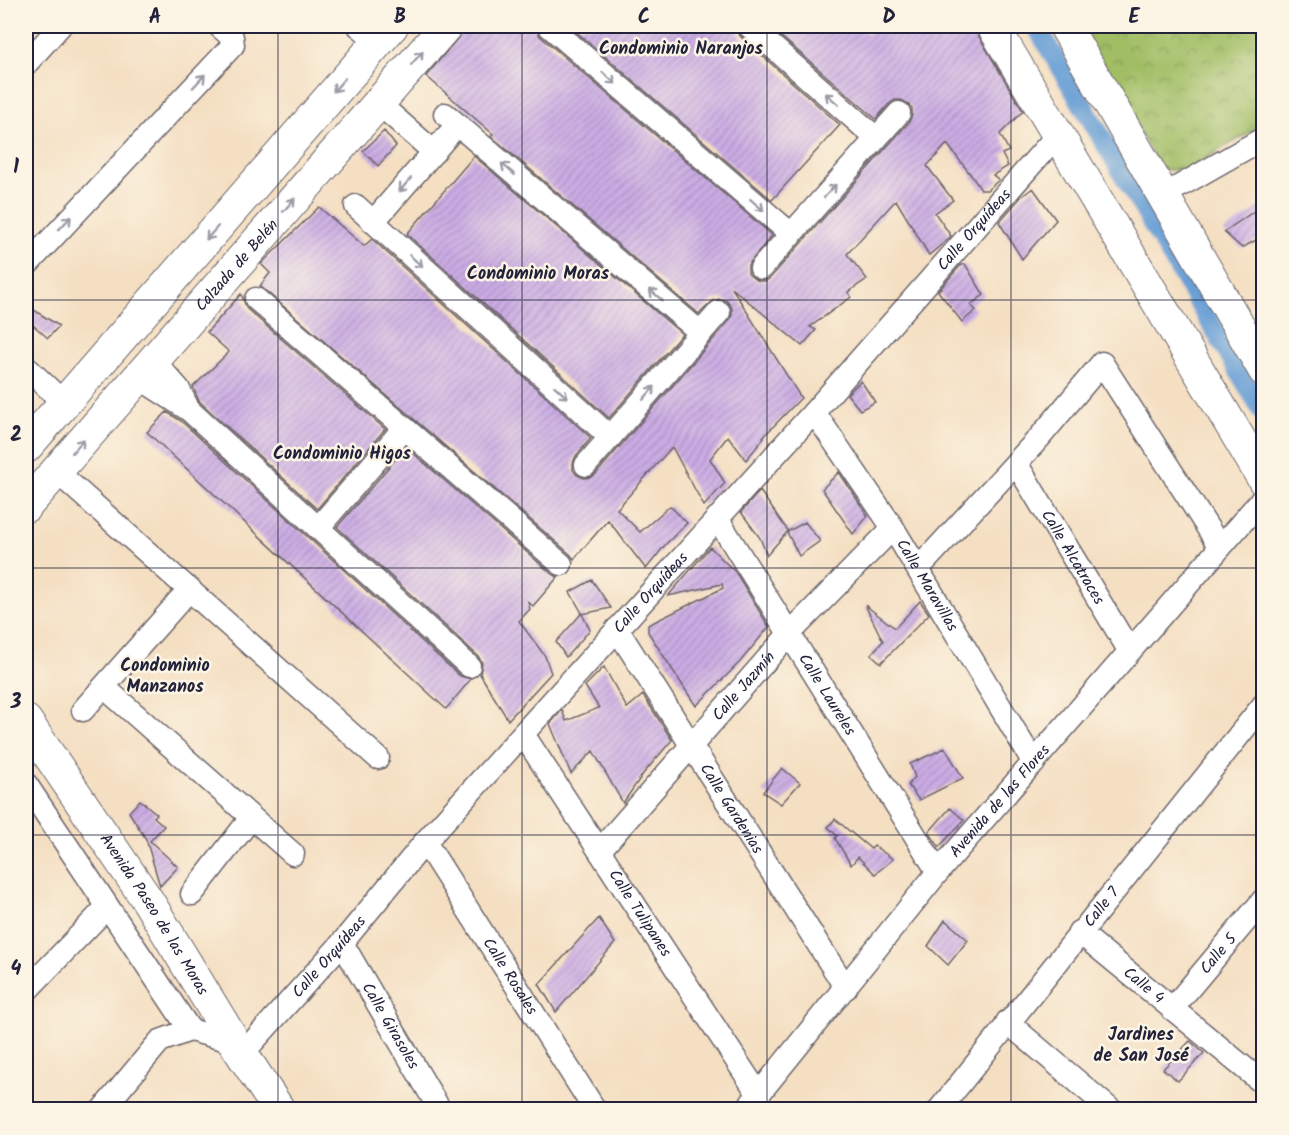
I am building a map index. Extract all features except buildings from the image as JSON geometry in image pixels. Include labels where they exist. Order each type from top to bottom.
[{"type":"street","points":[[26,64],[60,26]]},
{"type":"street","points":[[26,266],[232,45],[232,37],[219,26]]},
{"type":"street","name":"Calzada de Belén","points":[[26,506],[446,26]]},
{"type":"street","points":[[549,26],[791,234]]},
{"type":"street","points":[[749,26],[876,138]]},
{"type":"street","points":[[993,26],[1059,133],[1263,480]]},
{"type":"street","points":[[1065,26],[1263,370]]},
{"type":"street","points":[[27,445],[138,319],[376,31]]},
{"type":"street","points":[[378,103],[434,152]]},
{"type":"street","points":[[761,268],[899,112]]},
{"type":"street","points":[[373,222],[434,152],[451,120],[700,333]]},
{"type":"street","name":"Calle Orquídeas","points":[[238,1048],[342,943],[425,842],[814,411],[1059,133]]},
{"type":"street","points":[[1164,195],[1263,138]]},
{"type":"street","points":[[356,206],[610,437]]},
{"type":"street","points":[[256,299],[561,564]]},
{"type":"street","points":[[586,465],[719,312]]},
{"type":"street","points":[[138,319],[153,360],[189,410],[469,666]]},
{"type":"street","points":[[918,569],[1016,463],[1102,363],[1220,547]]},
{"type":"street","points":[[26,367],[64,403]]},
{"type":"street","name":"Calle Maravillas","points":[[814,411],[893,528],[1034,763]]},
{"type":"street","points":[[318,528],[404,428]]},
{"type":"street","name":"Calle Alcatraces","points":[[1016,463],[1129,650]]},
{"type":"street","points":[[56,471],[378,758]]},
{"type":"street","name":"Avenida de las Flores","points":[[752,1102],[938,872],[1263,497]]},
{"type":"street","name":"Calle Laureles","points":[[717,518],[938,872]]},
{"type":"street","name":"Calle Jazmín","points":[[600,850],[789,633],[893,528]]},
{"type":"street","points":[[83,711],[190,590]]},
{"type":"street","name":"Calle Gardenias","points":[[617,629],[846,988]]},
{"type":"street","points":[[104,687],[294,854]]},
{"type":"street","name":"Calle 7","points":[[939,1110],[1263,704]]},
{"type":"street","name":"Avenida Paseo de las Moras","points":[[26,721],[148,901],[238,1048],[279,1110]]},
{"type":"street","name":"Calle Tulipanes","points":[[523,734],[600,850],[752,1102]]},
{"type":"street","points":[[26,784],[190,1030],[238,1048]]},
{"type":"street","points":[[192,894],[251,818]]},
{"type":"street","name":"Calle Rosales","points":[[425,842],[595,1110]]},
{"type":"street","name":"Calle 5","points":[[1172,1009],[1263,899]]},
{"type":"street","points":[[26,991],[107,907]]},
{"type":"street","name":"Calle 4","points":[[1079,932],[1263,1084]]},
{"type":"street","name":"Calle Girasoles","points":[[342,943],[440,1110]]},
{"type":"street","points":[[1007,1022],[1111,1110]]},
{"type":"street","points":[[102,1110],[160,1041],[190,1030]]},
{"type":"green space","points":[[1075,26],[1263,26],[1263,125],[1185,170],[1161,168]]},
{"type":"waterway","points":[[1036,26],[1264,414]]},
{"type":"district","name":"Condominio Naranjos","points":[[681,49]]},
{"type":"district","name":"Condominio Moras","points":[[538,274]]},
{"type":"district","name":"Condominio Higos","points":[[342,454]]},
{"type":"district","name":"Condominio Manzanos","points":[[165,676]]},
{"type":"district","name":"Jardines de San José","points":[[1141,1045]]}]
